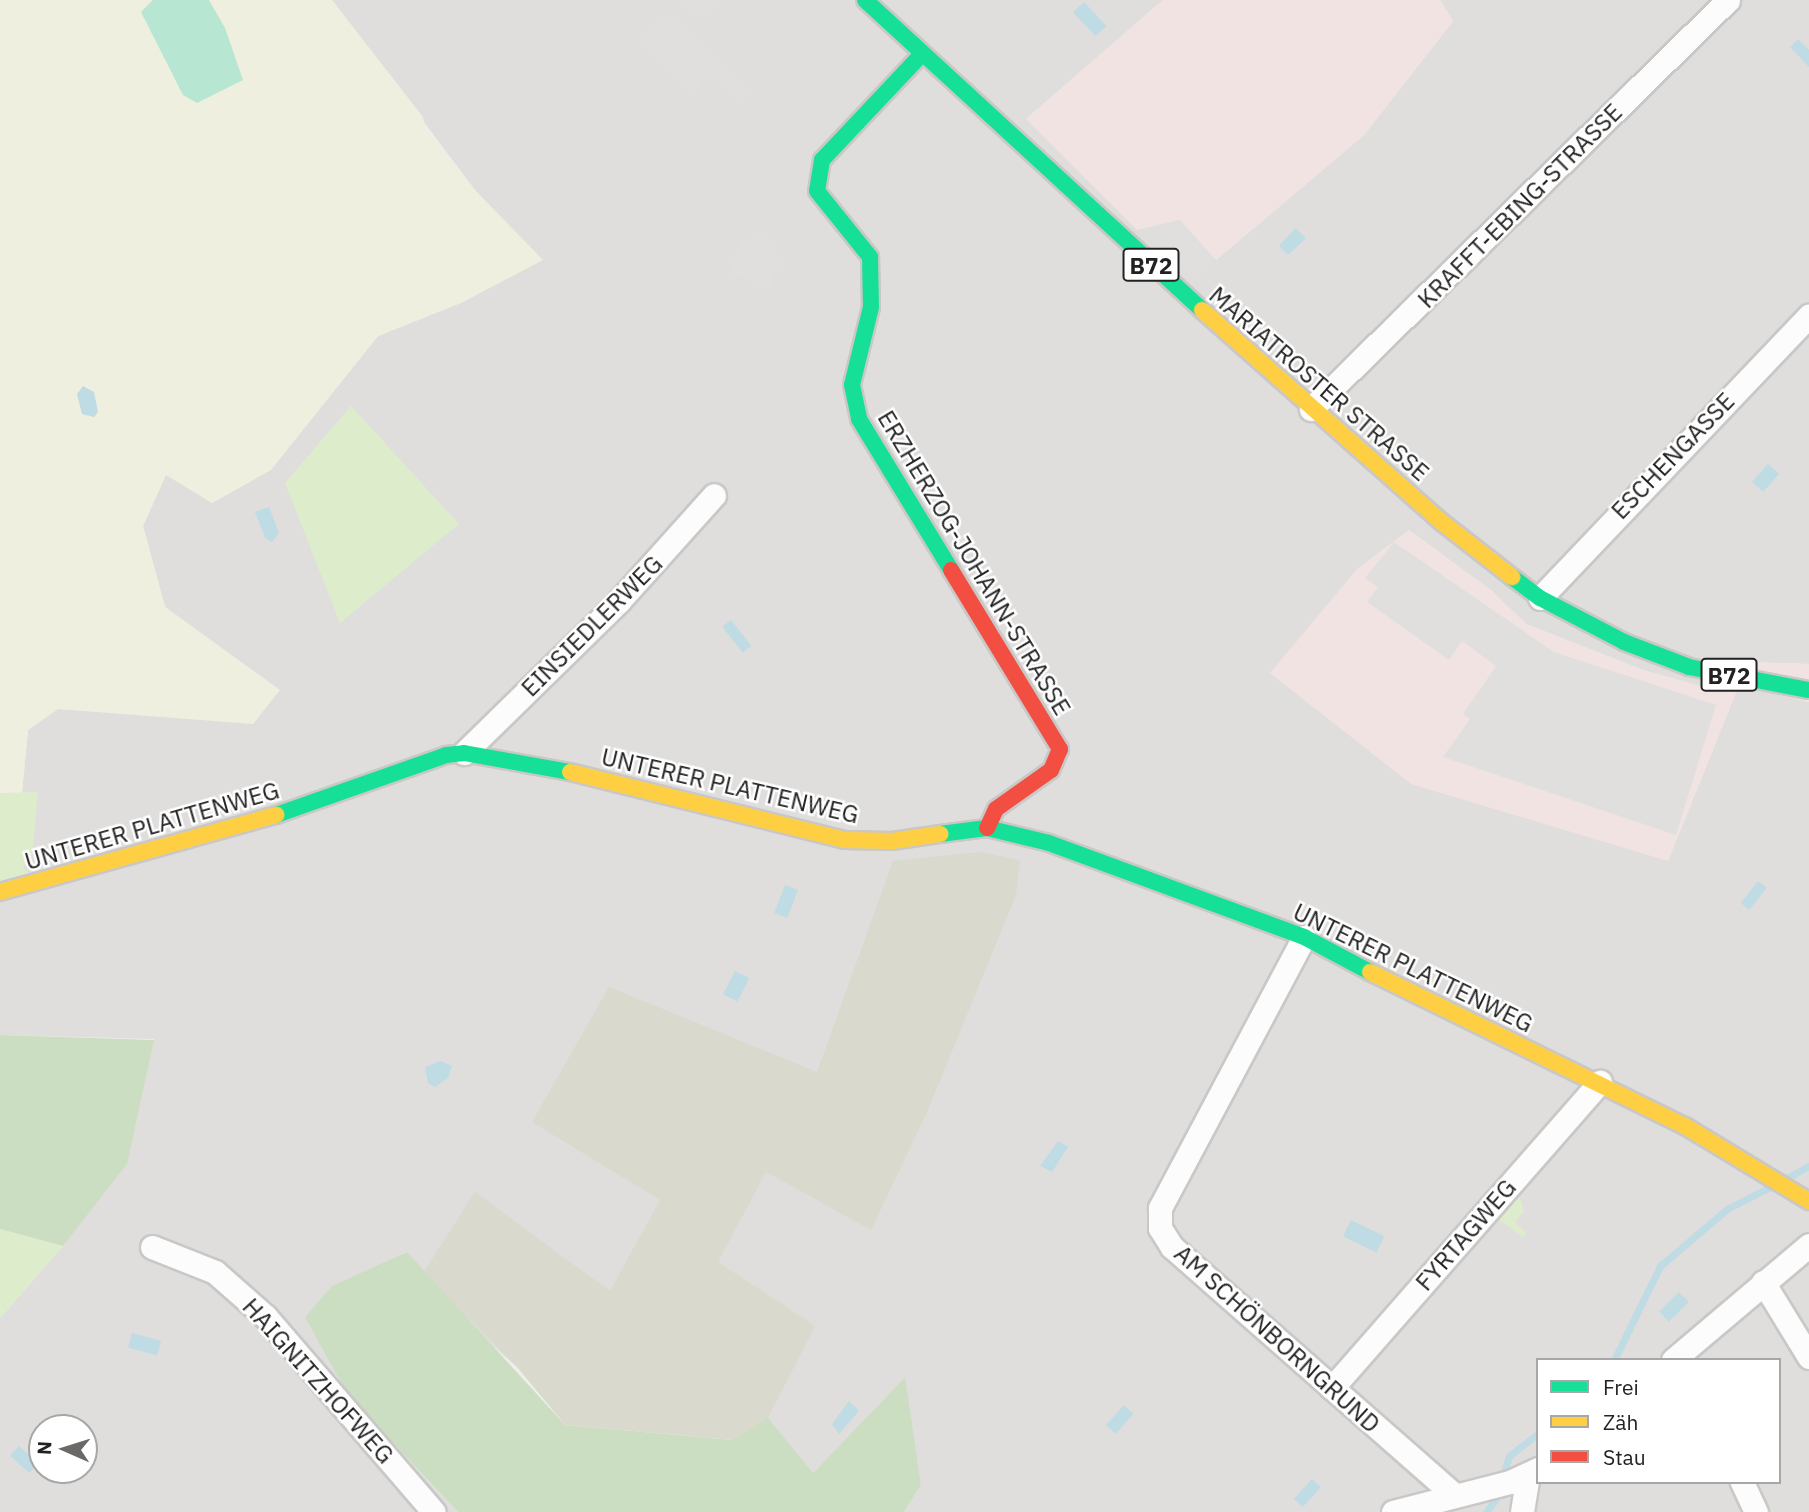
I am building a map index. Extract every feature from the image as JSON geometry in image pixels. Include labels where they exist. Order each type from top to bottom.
[{"type":"street","name":"MARIATROSTER STRASSE","points":[[865,0],[1311,409],[1443,523],[1540,598],[1624,642],[1689,667],[1809,690]]},
{"type":"street","name":"KRAFFT-EBING-STRASSE","points":[[1311,409],[1728,0]]},
{"type":"street","name":"ERZHERZOG-JOHANN-STRASSE","points":[[922,54],[822,160],[817,191],[870,257],[874,275],[871,307],[852,385],[859,419],[1060,749],[1051,770],[996,809],[987,828]]},
{"type":"street","name":"ESCHENGASSE","points":[[1540,598],[1809,316]]},
{"type":"street","name":"EINSIEDLERWEG","points":[[464,753],[619,601],[714,495]]},
{"type":"street","name":"UNTERER PLATTENWEG","points":[[0,892],[101,861],[187,843],[326,800],[446,755],[464,753],[547,766],[844,840],[892,841],[987,828],[1049,843],[1304,937],[1457,1018],[1600,1082],[1809,1201]]},
{"type":"street","name":"AM SCHÖNBORNGRUND","points":[[1304,937],[1160,1208],[1160,1228],[1172,1247],[1454,1495]]},
{"type":"street","name":"FYRTAGWEG","points":[[1332,1388],[1600,1082]]},
{"type":"street","points":[[1685,1355],[1763,1282],[1809,1245]]},
{"type":"street","name":"HAIGNITZHOFWEG","points":[[152,1247],[215,1272],[266,1317],[434,1512]]},
{"type":"street","points":[[1763,1282],[1809,1357]]},
{"type":"street","points":[[1393,1512],[1516,1478],[1522,1512]]},
{"type":"street","points":[[1743,1484],[1756,1512]]},
{"type":"shaded area","points":[[332,0],[1163,0],[1026,119],[1180,220],[1216,260],[1364,135],[1453,21],[1440,0],[1809,0],[1809,664],[1743,662],[1707,688],[1643,670],[1526,624],[1492,591],[1409,530],[1668,861],[1739,685],[1809,702],[1809,1512],[904,1512],[921,1485],[904,1378],[813,1473],[734,1440],[517,1367],[478,1333],[406,1252],[380,1267],[348,1395],[458,1512],[0,1512],[0,1318],[63,1246],[154,1039],[0,1035],[0,793],[22,792],[28,729],[58,709],[114,712],[279,690],[165,607],[143,526],[166,474],[212,503],[270,470],[378,336],[463,302],[475,190]]},
{"type":"shaded area","points":[[682,0],[722,0],[702,16]]},
{"type":"shaded area","points":[[1163,0],[1440,0],[1453,21],[1364,135],[1216,260],[1180,220],[1137,230],[1026,119]]},
{"type":"shaded area","points":[[669,14],[748,93],[741,101],[711,72],[693,92],[638,39]]},
{"type":"shaded area","points":[[1180,220],[1216,260],[1196,275],[1157,240]]},
{"type":"shaded area","points":[[761,238],[773,243],[778,265],[769,289],[730,272],[742,241]]},
{"type":"shaded area","points":[[1409,530],[1492,591],[1526,624],[1643,670],[1707,688],[1743,662],[1809,664],[1809,702],[1739,685],[1668,861],[1411,784],[1270,673],[1357,569]]},
{"type":"shaded area","points":[[1394,542],[1554,652],[1716,705],[1676,835],[1443,757],[1470,719],[1463,714],[1496,666],[1462,641],[1449,660],[1367,602],[1378,587],[1365,578]]},
{"type":"shaded area","points":[[980,852],[1020,860],[1016,895],[928,1110],[871,1230],[766,1172],[718,1262],[815,1326],[768,1418],[734,1440],[565,1425],[517,1367],[423,1273],[475,1192],[610,1291],[660,1200],[532,1122],[609,987],[817,1072],[893,861]]},
{"type":"green space","points":[[0,0],[332,0],[423,117],[426,129],[475,190],[543,260],[463,302],[378,336],[271,470],[212,503],[166,475],[143,526],[165,607],[280,690],[253,724],[58,709],[28,730],[22,793],[0,793]]},
{"type":"green space","points":[[153,0],[209,0],[225,28],[243,80],[197,103],[183,95],[141,12]]},
{"type":"green space","points":[[351,406],[459,524],[340,623],[285,483]]},
{"type":"green space","points":[[38,792],[32,856],[23,867],[33,877],[0,887],[0,793]]},
{"type":"green space","points":[[0,1035],[154,1040],[127,1164],[63,1246],[0,1229]]},
{"type":"green space","points":[[1518,1192],[1524,1211],[1515,1222],[1526,1233],[1523,1237],[1495,1217]]},
{"type":"green space","points":[[0,1229],[63,1246],[0,1318]]},
{"type":"green space","points":[[407,1252],[565,1425],[733,1440],[768,1418],[813,1473],[905,1377],[921,1485],[904,1512],[458,1512],[348,1395],[305,1317],[332,1286]]},
{"type":"water","points":[[1084,2],[1107,26],[1096,36],[1073,12]]},
{"type":"water","points":[[1798,39],[1809,50],[1809,67],[1790,47]]},
{"type":"water","points":[[1295,228],[1306,238],[1288,255],[1279,246]]},
{"type":"water","points":[[83,386],[94,392],[98,412],[94,417],[82,414],[77,394]]},
{"type":"water","points":[[1768,464],[1779,474],[1763,492],[1752,482]]},
{"type":"water","points":[[269,507],[279,533],[272,542],[265,538],[255,512]]},
{"type":"water","points":[[731,620],[751,646],[743,653],[722,627]]},
{"type":"water","points":[[1758,881],[1767,888],[1749,910],[1741,903]]},
{"type":"water","points":[[785,885],[798,890],[787,918],[774,913]]},
{"type":"water","points":[[735,971],[749,978],[737,1001],[723,994]]},
{"type":"water","points":[[441,1061],[452,1066],[448,1078],[435,1087],[428,1083],[425,1067]]},
{"type":"water","points":[[1058,1141],[1068,1147],[1052,1172],[1040,1166]]},
{"type":"water","points":[[1351,1220],[1384,1236],[1376,1252],[1343,1236]]},
{"type":"water","points":[[1679,1292],[1689,1302],[1669,1322],[1659,1312]]},
{"type":"water","points":[[132,1333],[161,1341],[157,1355],[128,1347]]},
{"type":"water","points":[[849,1401],[859,1411],[839,1434],[832,1424]]},
{"type":"water","points":[[1124,1405],[1134,1414],[1116,1434],[1106,1425]]},
{"type":"water","points":[[19,1446],[28,1454],[28,1472],[10,1456]]},
{"type":"water","points":[[1312,1479],[1321,1487],[1303,1507],[1294,1499]]},
{"type":"waterway","points":[[1787,1178],[1809,1166]]},
{"type":"waterway","points":[[1615,1358],[1660,1266],[1727,1209],[1770,1187]]},
{"type":"waterway","points":[[1486,1512],[1495,1500],[1509,1456],[1536,1435]]},
{"type":"traffic: fast","points":[[865,0],[1202,310]]},
{"type":"traffic: fast","points":[[922,54],[822,160],[817,191],[870,257],[871,307],[852,385],[859,419],[951,570]]},
{"type":"traffic: fast","points":[[1512,577],[1540,598],[1624,642],[1689,667],[1809,690]]},
{"type":"traffic: fast","points":[[276,815],[446,755],[464,753],[570,772]]},
{"type":"traffic: fast","points":[[940,834],[987,828],[1049,843],[1304,937],[1370,972]]},
{"type":"traffic: slow","points":[[1202,310],[1443,523],[1512,577]]},
{"type":"traffic: slow","points":[[570,772],[844,840],[892,841],[940,834]]},
{"type":"traffic: slow","points":[[0,892],[276,815]]},
{"type":"traffic: slow","points":[[1370,972],[1685,1126],[1809,1201]]},
{"type":"traffic: jam","points":[[951,570],[1060,749],[1051,770],[996,809],[987,828]]}]
